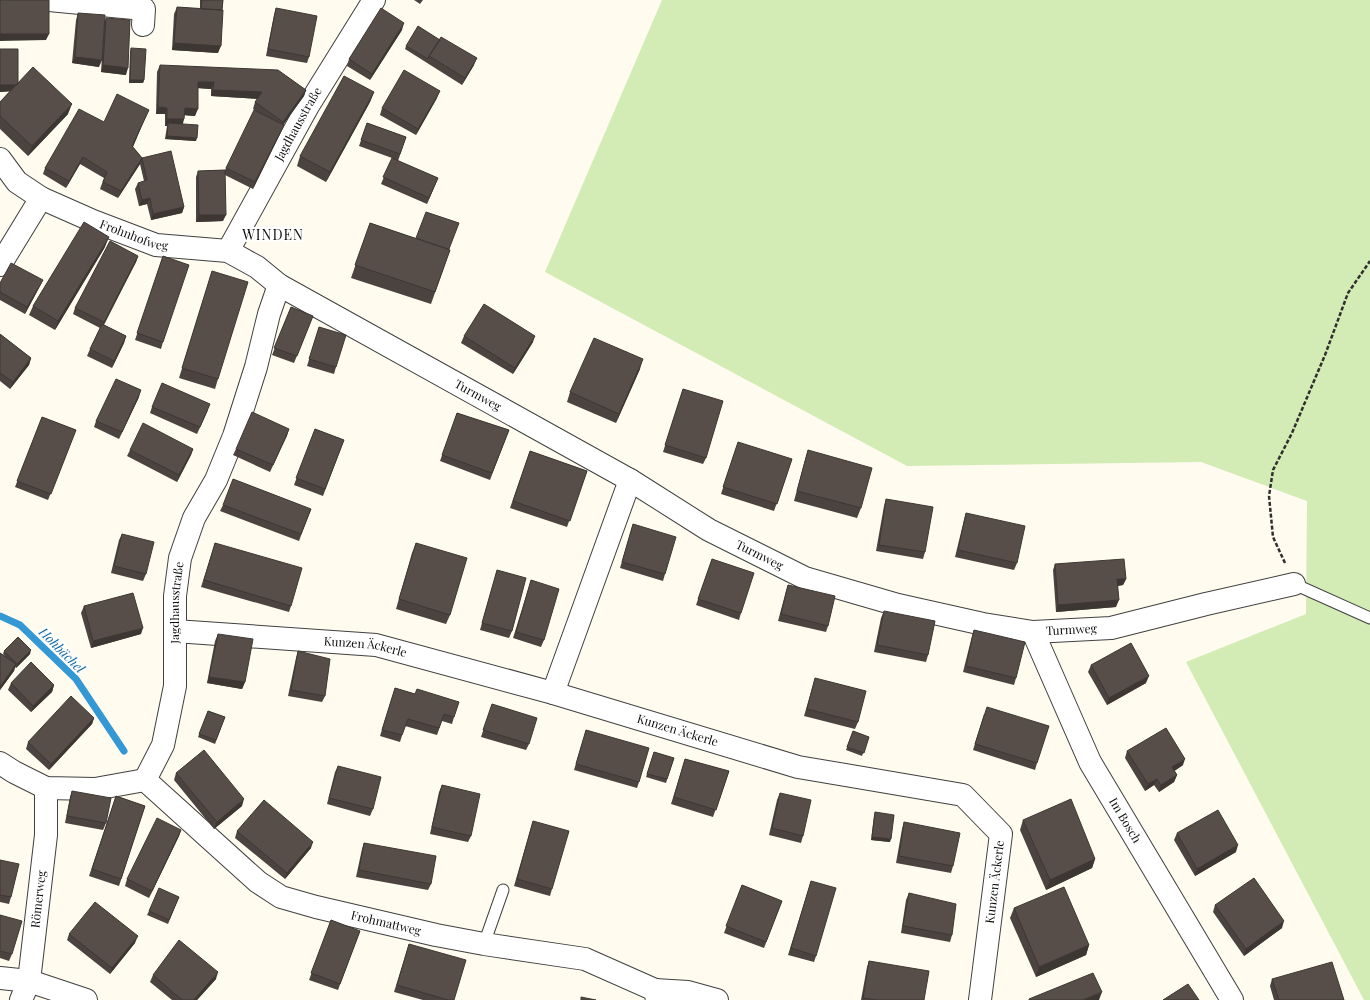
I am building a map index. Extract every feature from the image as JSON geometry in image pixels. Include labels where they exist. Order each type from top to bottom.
[{"type":"street","points":[[49,0],[144,9],[143,25]]},
{"type":"street","name":"Jagdhausstraße","points":[[228,251],[308,106],[374,0]]},
{"type":"street","name":"Frohnhofweg","points":[[0,159],[8,179],[42,198],[94,221],[156,245],[228,251],[257,268],[279,285]]},
{"type":"street","points":[[0,265],[42,198]]},
{"type":"street","name":"Jagdhausstraße","points":[[145,780],[164,745],[175,686],[175,596],[180,558],[194,518],[216,480],[234,436],[256,367],[269,314],[279,285]]},
{"type":"street","name":"Turmweg","points":[[279,285],[630,480],[709,530],[805,578],[898,605],[983,624],[1033,632],[1111,628],[1294,584]]},
{"type":"street","points":[[552,693],[630,480]]},
{"type":"street","name":"Kunzen Äckerle","points":[[175,632],[376,645],[552,693],[798,767],[963,795],[1001,834],[980,1000]]},
{"type":"street","name":"Im Bosch","points":[[1033,632],[1090,762],[1232,1000]]},
{"type":"street","points":[[0,763],[14,772],[46,788],[95,788],[145,780]]},
{"type":"street","name":"Frohmattweg","points":[[145,780],[258,882],[281,897],[436,935],[484,944],[585,959],[656,995]]},
{"type":"street","name":"Römerweg","points":[[25,990],[46,835],[46,788]]},
{"type":"street","points":[[0,978],[25,990],[84,998],[86,1000]]},
{"type":"street","points":[[656,995],[688,992],[717,1000]]},
{"type":"lane","points":[[1294,584],[1370,618]]},
{"type":"lane","points":[[484,944],[503,890]]},
{"type":"path","points":[[1294,584],[1273,537],[1269,496],[1273,470],[1292,433],[1319,369],[1348,293],[1370,261]]},
{"type":"green space","points":[[662,0],[1370,0],[1370,1000],[1364,1000],[1186,662],[1306,614],[1307,501],[1201,462],[907,466],[545,272]]},
{"type":"building","points":[[0,0],[49,0],[49,34],[0,34]]},
{"type":"building","points":[[202,0],[223,0],[222,10],[201,9]]},
{"type":"building","points":[[177,7],[223,10],[221,46],[174,43]]},
{"type":"building","points":[[276,8],[317,16],[309,57],[268,49]]},
{"type":"building","points":[[381,8],[404,23],[372,74],[349,59]]},
{"type":"building","points":[[78,13],[105,15],[102,60],[75,57]]},
{"type":"building","points":[[106,18],[130,20],[128,68],[103,65]]},
{"type":"building","points":[[418,26],[440,40],[428,59],[406,46]]},
{"type":"building","points":[[441,37],[477,58],[465,78],[429,56]]},
{"type":"building","points":[[131,48],[146,49],[144,80],[130,80]]},
{"type":"building","points":[[0,49],[18,49],[17,85],[0,85]]},
{"type":"building","points":[[160,65],[278,70],[306,90],[283,122],[255,102],[262,92],[213,90],[214,82],[198,82],[198,109],[185,108],[184,119],[167,119],[167,108],[158,107]]},
{"type":"building","points":[[33,67],[72,104],[32,146],[0,116],[0,102]]},
{"type":"building","points":[[404,70],[440,91],[418,129],[382,108]]},
{"type":"building","points":[[344,76],[374,92],[330,172],[300,156]]},
{"type":"building","points":[[117,94],[149,110],[132,146],[142,158],[121,191],[103,182],[107,172],[83,157],[69,181],[45,168],[79,109],[104,122]]},
{"type":"building","points":[[254,110],[284,125],[255,182],[226,168]]},
{"type":"building","points":[[168,123],[198,125],[197,138],[167,136]]},
{"type":"building","points":[[367,123],[406,137],[400,154],[361,140]]},
{"type":"building","points":[[171,151],[184,207],[153,214],[150,198],[142,200],[138,183],[147,180],[142,158]]},
{"type":"building","points":[[392,158],[438,178],[429,198],[383,177]]},
{"type":"building","points":[[225,170],[226,215],[199,215],[198,171]]},
{"type":"building","points":[[426,212],[459,223],[449,249],[416,238]]},
{"type":"building","points":[[84,222],[109,237],[58,321],[33,306]]},
{"type":"building","points":[[370,223],[450,250],[435,292],[355,265]]},
{"type":"building","points":[[110,241],[138,256],[104,322],[75,308]]},
{"type":"building","points":[[163,256],[189,265],[163,342],[137,333]]},
{"type":"building","points":[[11,263],[43,280],[27,307],[0,292],[0,283]]},
{"type":"building","points":[[212,271],[248,282],[218,379],[182,368]]},
{"type":"building","points":[[484,304],[535,336],[515,368],[464,336]]},
{"type":"building","points":[[291,307],[313,316],[297,356],[274,348]]},
{"type":"building","points":[[102,324],[126,336],[114,361],[90,349]]},
{"type":"building","points":[[319,327],[346,335],[336,367],[309,359]]},
{"type":"building","points":[[0,334],[31,358],[13,382],[0,373]]},
{"type":"building","points":[[594,338],[643,359],[619,414],[570,392]]},
{"type":"building","points":[[116,379],[141,390],[122,432],[96,421]]},
{"type":"building","points":[[162,383],[210,404],[200,427],[152,407]]},
{"type":"building","points":[[683,389],[723,401],[706,458],[665,445]]},
{"type":"building","points":[[252,412],[289,429],[273,465],[236,449]]},
{"type":"building","points":[[457,413],[509,430],[492,473],[442,455]]},
{"type":"building","points":[[42,417],[76,430],[51,494],[17,481]]},
{"type":"building","points":[[143,423],[193,449],[179,475],[130,450]]},
{"type":"building","points":[[315,429],[344,440],[325,489],[296,478]]},
{"type":"building","points":[[738,442],[792,459],[777,504],[723,487]]},
{"type":"building","points":[[808,450],[872,468],[861,508],[797,491]]},
{"type":"building","points":[[530,451],[587,471],[570,521],[513,501]]},
{"type":"building","points":[[233,479],[311,509],[301,534],[223,505]]},
{"type":"building","points":[[886,499],[933,507],[925,552],[879,545]]},
{"type":"building","points":[[966,513],[1025,526],[1017,563],[958,550]]},
{"type":"building","points":[[633,524],[676,537],[665,574],[622,562]]},
{"type":"building","points":[[122,534],[154,542],[146,574],[114,566]]},
{"type":"building","points":[[215,543],[302,568],[291,606],[204,580]]},
{"type":"building","points":[[416,543],[467,558],[450,615],[399,599]]},
{"type":"building","points":[[712,559],[754,573],[741,613],[698,599]]},
{"type":"building","points":[[1124,559],[1126,579],[1117,579],[1119,600],[1058,605],[1055,564]]},
{"type":"building","points":[[497,570],[526,578],[512,631],[482,623]]},
{"type":"building","points":[[531,580],[559,589],[544,640],[516,632]]},
{"type":"building","points":[[788,585],[835,596],[828,626],[781,614]]},
{"type":"building","points":[[133,593],[143,628],[93,641],[84,606]]},
{"type":"building","points":[[884,611],[935,621],[928,655],[877,645]]},
{"type":"building","points":[[974,630],[1025,642],[1016,678],[966,666]]},
{"type":"building","points":[[218,634],[253,639],[245,682],[209,677]]},
{"type":"building","points":[[18,637],[31,650],[17,664],[4,651]]},
{"type":"building","points":[[1131,643],[1149,676],[1109,698],[1091,665]]},
{"type":"building","points":[[298,651],[330,659],[325,696],[291,690]]},
{"type":"building","points":[[0,653],[16,664],[0,687]]},
{"type":"building","points":[[31,662],[54,685],[33,706],[11,683]]},
{"type":"building","points":[[815,678],[866,691],[858,722],[807,709]]},
{"type":"building","points":[[395,688],[415,694],[417,689],[459,702],[454,717],[444,714],[439,728],[408,719],[402,735],[382,730]]},
{"type":"building","points":[[71,696],[94,718],[51,764],[28,742]]},
{"type":"building","points":[[492,704],[537,718],[529,744],[483,730]]},
{"type":"building","points":[[987,707],[1049,726],[1037,763],[975,744]]},
{"type":"building","points":[[208,711],[225,717],[216,740],[199,734]]},
{"type":"building","points":[[1166,728],[1185,759],[1172,767],[1177,775],[1161,785],[1157,779],[1148,784],[1127,751]]},
{"type":"building","points":[[586,730],[649,748],[639,782],[576,764]]},
{"type":"building","points":[[853,731],[869,737],[864,753],[847,747]]},
{"type":"building","points":[[204,750],[244,799],[217,822],[176,773]]},
{"type":"building","points":[[654,752],[674,758],[667,779],[647,774]]},
{"type":"building","points":[[685,759],[729,771],[716,810],[674,797]]},
{"type":"building","points":[[338,766],[381,777],[373,809],[329,798]]},
{"type":"building","points":[[442,785],[480,794],[471,836],[432,827]]},
{"type":"building","points":[[72,791],[111,798],[106,823],[67,816]]},
{"type":"building","points":[[780,793],[811,800],[803,836],[772,828]]},
{"type":"building","points":[[116,796],[145,806],[121,879],[92,869]]},
{"type":"building","points":[[1071,799],[1095,859],[1050,880],[1023,820]]},
{"type":"building","points":[[264,800],[313,842],[287,873],[237,831]]},
{"type":"building","points":[[1218,810],[1238,845],[1197,869],[1177,833]]},
{"type":"building","points":[[875,812],[894,815],[891,839],[872,837]]},
{"type":"building","points":[[157,818],[181,830],[152,891],[127,879]]},
{"type":"building","points":[[533,821],[569,831],[552,889],[517,879]]},
{"type":"building","points":[[904,822],[960,833],[953,866],[899,856]]},
{"type":"building","points":[[364,843],[436,856],[431,884],[359,870]]},
{"type":"building","points":[[0,860],[19,864],[11,897],[0,895]]},
{"type":"building","points":[[1254,878],[1284,921],[1246,949],[1215,905]]},
{"type":"building","points":[[811,881],[836,888],[816,956],[791,948]]},
{"type":"building","points":[[742,885],[782,901],[766,942],[726,926]]},
{"type":"building","points":[[1064,887],[1089,945],[1039,967],[1014,908]]},
{"type":"building","points":[[159,888],[179,897],[169,920],[149,911]]},
{"type":"building","points":[[909,893],[956,904],[952,935],[903,926]]},
{"type":"building","points":[[95,902],[138,936],[112,968],[69,934]]},
{"type":"building","points":[[0,915],[22,921],[12,954],[0,951]]},
{"type":"building","points":[[331,920],[360,931],[340,984],[311,973]]},
{"type":"building","points":[[179,940],[218,972],[194,1000],[182,1000],[153,975]]},
{"type":"building","points":[[409,944],[466,960],[454,1000],[448,1000],[397,985]]},
{"type":"building","points":[[869,961],[929,971],[924,1000],[877,1000],[863,998]]},
{"type":"building","points":[[1332,962],[1344,1000],[1279,1000],[1272,979]]},
{"type":"building","points":[[1093,973],[1102,992],[1082,1000],[1029,1000],[1029,999]]},
{"type":"building","points":[[1188,984],[1199,1000],[1163,1000]]},
{"type":"building","points":[[581,997],[596,1000],[581,1000]]},
{"type":"waterway","name":"Hohbächel","points":[[0,616],[20,625],[76,679],[124,751]]},
{"type":"district","name":"WINDEN","points":[[273,235]]}]
